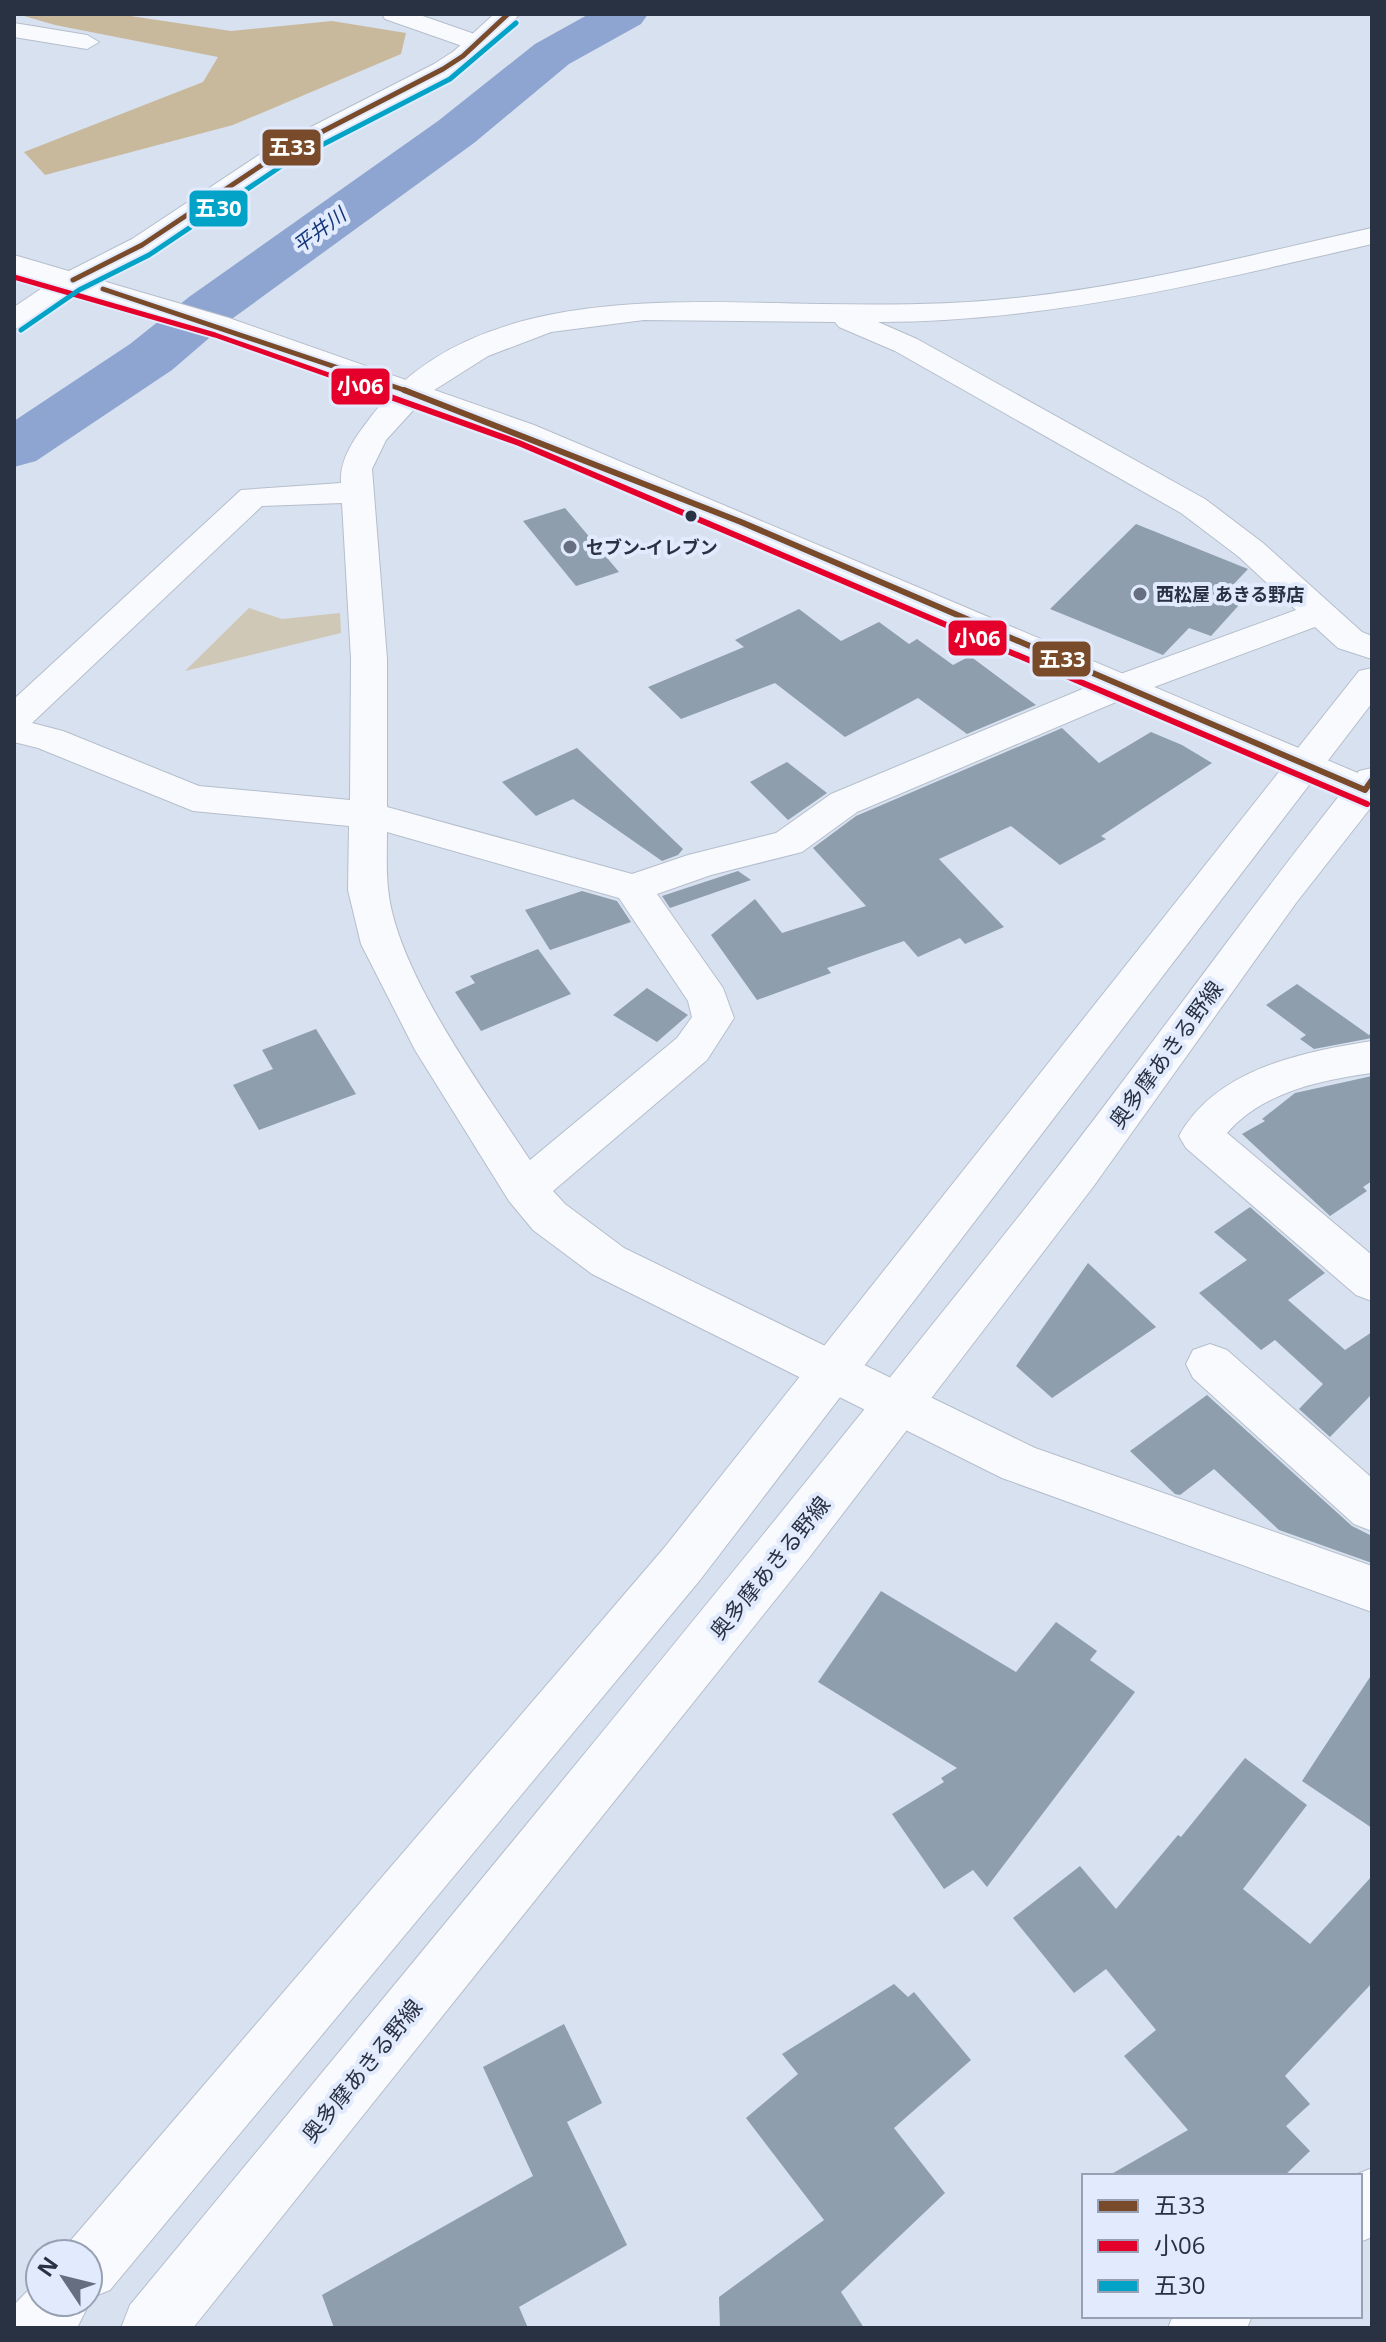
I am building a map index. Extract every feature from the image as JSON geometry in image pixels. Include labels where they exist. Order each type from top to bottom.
[{"type":"main road","points":[[394,14],[477,43]]},
{"type":"main road","points":[[14,320],[73,280],[142,245],[277,155],[443,69],[508,14]]},
{"type":"main road","points":[[14,30],[87,42]]},
{"type":"main road","points":[[1372,236],[1088,298],[947,314],[673,310],[577,318],[547,324],[471,353],[413,391],[386,417],[364,447],[356,469],[369,659],[371,815],[368,890],[381,944],[436,1050],[525,1189],[549,1217],[608,1261],[1019,1463],[1372,1589]]},
{"type":"main road","points":[[14,264],[219,324],[523,432],[1117,688],[1370,788]]},
{"type":"main road","points":[[833,314],[906,345],[1193,506],[1251,550],[1350,640],[1372,648]]},
{"type":"main road","points":[[14,719],[253,497],[358,492]]},
{"type":"main road","points":[[14,730],[50,739],[193,798],[371,815],[633,888],[702,864],[788,843],[844,803],[1117,688],[1320,613]]},
{"type":"main road","points":[[104,2249],[595,1671],[834,1373],[1372,679]]},
{"type":"main road","name":"奥多摩あきる野線","points":[[153,2328],[780,1555],[1077,1175],[1282,893],[1370,788]]},
{"type":"main road","points":[[525,1189],[692,1049],[713,1018],[708,999],[633,888]]},
{"type":"main road","points":[[1372,1057],[1328,1063],[1268,1084],[1211,1117],[1201,1136],[1372,1282]]},
{"type":"main road","points":[[1210,1364],[1372,1509]]},
{"type":"shaded area","points":[[17,14],[117,14],[231,31],[332,21],[406,33],[401,54],[233,125],[45,175],[24,152],[203,82],[218,57],[55,25]]},
{"type":"shaded area","points":[[249,608],[282,619],[340,613],[341,633],[185,671]]},
{"type":"building","name":"セブン-イレブン","points":[[565,508],[619,572],[576,586],[523,521]]},
{"type":"building","points":[[1136,524],[1248,569],[1231,587],[1249,594],[1211,636],[1189,628],[1163,655],[1050,609]]},
{"type":"building","points":[[799,609],[841,641],[879,622],[909,644],[917,639],[953,665],[970,656],[1036,705],[967,734],[918,698],[845,737],[775,683],[681,719],[648,687],[744,647],[735,640]]},
{"type":"building","points":[[1062,728],[1099,763],[1151,732],[1182,745],[1212,763],[1101,836],[1106,839],[1060,865],[1011,826],[939,859],[1004,927],[965,944],[960,938],[918,957],[904,941],[827,968],[831,973],[757,1000],[711,935],[755,899],[782,933],[866,906],[813,848],[856,816]]},
{"type":"building","points":[[577,748],[683,849],[678,855],[662,861],[573,799],[536,816],[502,782]]},
{"type":"building","points":[[787,762],[827,793],[788,820],[750,782]]},
{"type":"building","points":[[738,871],[751,880],[670,908],[662,896]]},
{"type":"building","points":[[582,891],[617,901],[631,922],[550,950],[525,910]]},
{"type":"building","points":[[538,949],[571,994],[481,1031],[455,992],[475,983],[470,976]]},
{"type":"building","points":[[1297,984],[1369,1035],[1372,1033],[1372,1038],[1314,1049],[1300,1039],[1306,1035],[1266,1005]]},
{"type":"building","points":[[647,988],[688,1015],[657,1042],[613,1015]]},
{"type":"building","points":[[316,1029],[356,1094],[259,1130],[233,1085],[273,1069],[262,1050]]},
{"type":"building","points":[[1372,1076],[1372,1181],[1363,1187],[1367,1191],[1330,1216],[1242,1134],[1265,1121],[1262,1119],[1295,1093]]},
{"type":"building","points":[[1250,1207],[1325,1273],[1288,1300],[1345,1350],[1372,1332],[1372,1394],[1330,1437],[1299,1409],[1323,1384],[1275,1340],[1261,1350],[1199,1293],[1247,1260],[1214,1232]]},
{"type":"building","points":[[1088,1263],[1156,1327],[1052,1398],[1016,1366]]},
{"type":"building","points":[[1207,1395],[1352,1526],[1372,1536],[1372,1563],[1279,1530],[1214,1469],[1180,1495],[1175,1494],[1130,1451]]},
{"type":"building","points":[[881,1591],[1016,1672],[1056,1622],[1097,1651],[1090,1660],[1135,1692],[987,1887],[973,1870],[944,1889],[892,1814],[944,1782],[941,1778],[957,1768],[818,1682]]},
{"type":"building","points":[[1372,1674],[1372,1828],[1302,1781]]},
{"type":"building","points":[[1245,1758],[1307,1805],[1243,1889],[1310,1944],[1372,1876],[1372,1983],[1285,2076],[1310,2104],[1286,2126],[1310,2151],[1286,2174],[1111,2174],[1188,2130],[1124,2056],[1156,2030],[1106,1969],[1074,1993],[1013,1918],[1080,1866],[1116,1909],[1178,1835],[1181,1837]]},
{"type":"building","points":[[894,1984],[908,1997],[914,1992],[971,2060],[894,2128],[945,2193],[841,2292],[864,2328],[720,2328],[719,2297],[824,2220],[746,2118],[798,2074],[782,2054]]},
{"type":"building","points":[[564,2024],[602,2103],[567,2122],[627,2245],[519,2307],[528,2328],[334,2328],[322,2295],[533,2176],[483,2067]]},
{"type":"waterway","name":"平井川","points":[[14,448],[151,357],[209,309],[456,132],[552,54],[624,14]]},
{"type":"transit line","name":"五33","points":[[73,280],[142,245],[277,155],[443,69],[463,56],[508,14]]},
{"type":"transit line","name":"五30","points":[[21,330],[79,290],[149,255],[283,165],[450,79],[516,23]]},
{"type":"transit line","name":"小06","points":[[14,277],[215,335],[519,443],[1367,804]]},
{"type":"transit line","name":"五33","points":[[103,289],[265,341],[583,458],[897,588],[1365,790],[1372,780]]},
{"type":"place","name":"セブン-イレブン","points":[[570,547]]},
{"type":"place","name":"西松屋 あきる野店","points":[[1140,594]]}]
